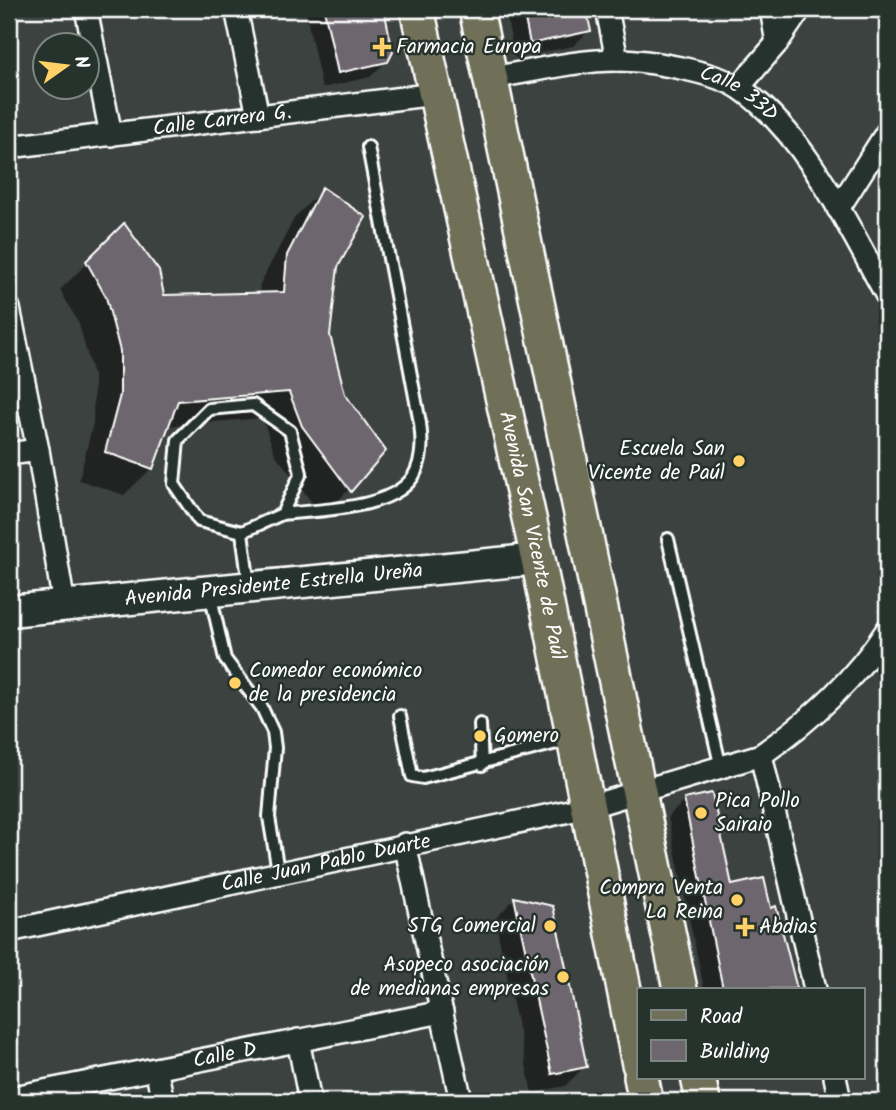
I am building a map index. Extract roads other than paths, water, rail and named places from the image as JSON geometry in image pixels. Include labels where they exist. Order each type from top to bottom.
[{"type":"main road","name":"Avenida San Vicente de Paúl","points":[[417,9],[538,559],[637,1054]]},
{"type":"main road","points":[[477,9],[680,988]]},
{"type":"main road","name":"Avenida Presidente Estrella Ureña","points":[[9,611],[538,559]]},
{"type":"main road","points":[[641,1078],[646,1101]]},
{"type":"main road","points":[[698,1078],[703,1101]]},
{"type":"street","points":[[86,9],[111,135]]},
{"type":"street","points":[[236,9],[258,116]]},
{"type":"street","points":[[607,9],[617,60]]},
{"type":"street","points":[[771,9],[778,43]]},
{"type":"street","points":[[739,87],[778,43],[800,9]]},
{"type":"street","name":"Calle 33D","points":[[490,78],[617,60],[681,68],[739,87],[776,120],[838,209],[887,296]]},
{"type":"street","name":"Calle Carrera G.","points":[[9,147],[435,94]]},
{"type":"street","points":[[838,209],[887,131]]},
{"type":"street","points":[[9,308],[38,450],[64,605]]},
{"type":"street","points":[[9,454],[38,450]]},
{"type":"street","name":"Calle Juan Pablo Duarte","points":[[9,930],[588,807],[761,755],[785,739],[864,664],[887,630]]},
{"type":"street","points":[[864,664],[887,667]]},
{"type":"street","points":[[761,755],[815,988]]},
{"type":"street","points":[[405,844],[461,1101]]},
{"type":"street","name":"Calle D","points":[[10,1099],[442,1012]]},
{"type":"street","points":[[298,1040],[310,1101]]},
{"type":"street","points":[[156,1069],[163,1101]]},
{"type":"street","points":[[835,1078],[840,1101]]},
{"type":"lane","points":[[282,514],[301,474],[289,431],[253,405],[209,409],[178,440],[174,484],[199,521],[242,533],[282,514],[368,503],[397,492],[415,474],[422,451],[421,423],[368,147]]},
{"type":"lane","points":[[242,533],[250,586]]},
{"type":"lane","points":[[668,539],[721,768]]},
{"type":"lane","points":[[209,590],[225,659],[262,708],[273,732],[275,748],[269,817],[278,872]]},
{"type":"lane","points":[[400,716],[412,776],[423,778],[482,765],[574,739]]},
{"type":"lane","points":[[480,724],[482,765]]},
{"type":"place","name":"Farmacia Europa","points":[[382,47]]},
{"type":"place","name":"Escuela San Vicente de Paúl","points":[[739,461]]},
{"type":"place","name":"Comedor económico de la presidencia","points":[[235,683]]},
{"type":"place","name":"Gomero","points":[[480,736]]},
{"type":"place","name":"Pica Pollo Sairaio","points":[[701,813]]},
{"type":"place","name":"Compra Venta La Reina","points":[[737,900]]},
{"type":"place","name":"STG Comercial","points":[[550,926]]},
{"type":"place","name":"Abdias","points":[[745,927]]},
{"type":"place","name":"Asopeco asociación de medianas empresas","points":[[563,977]]}]
